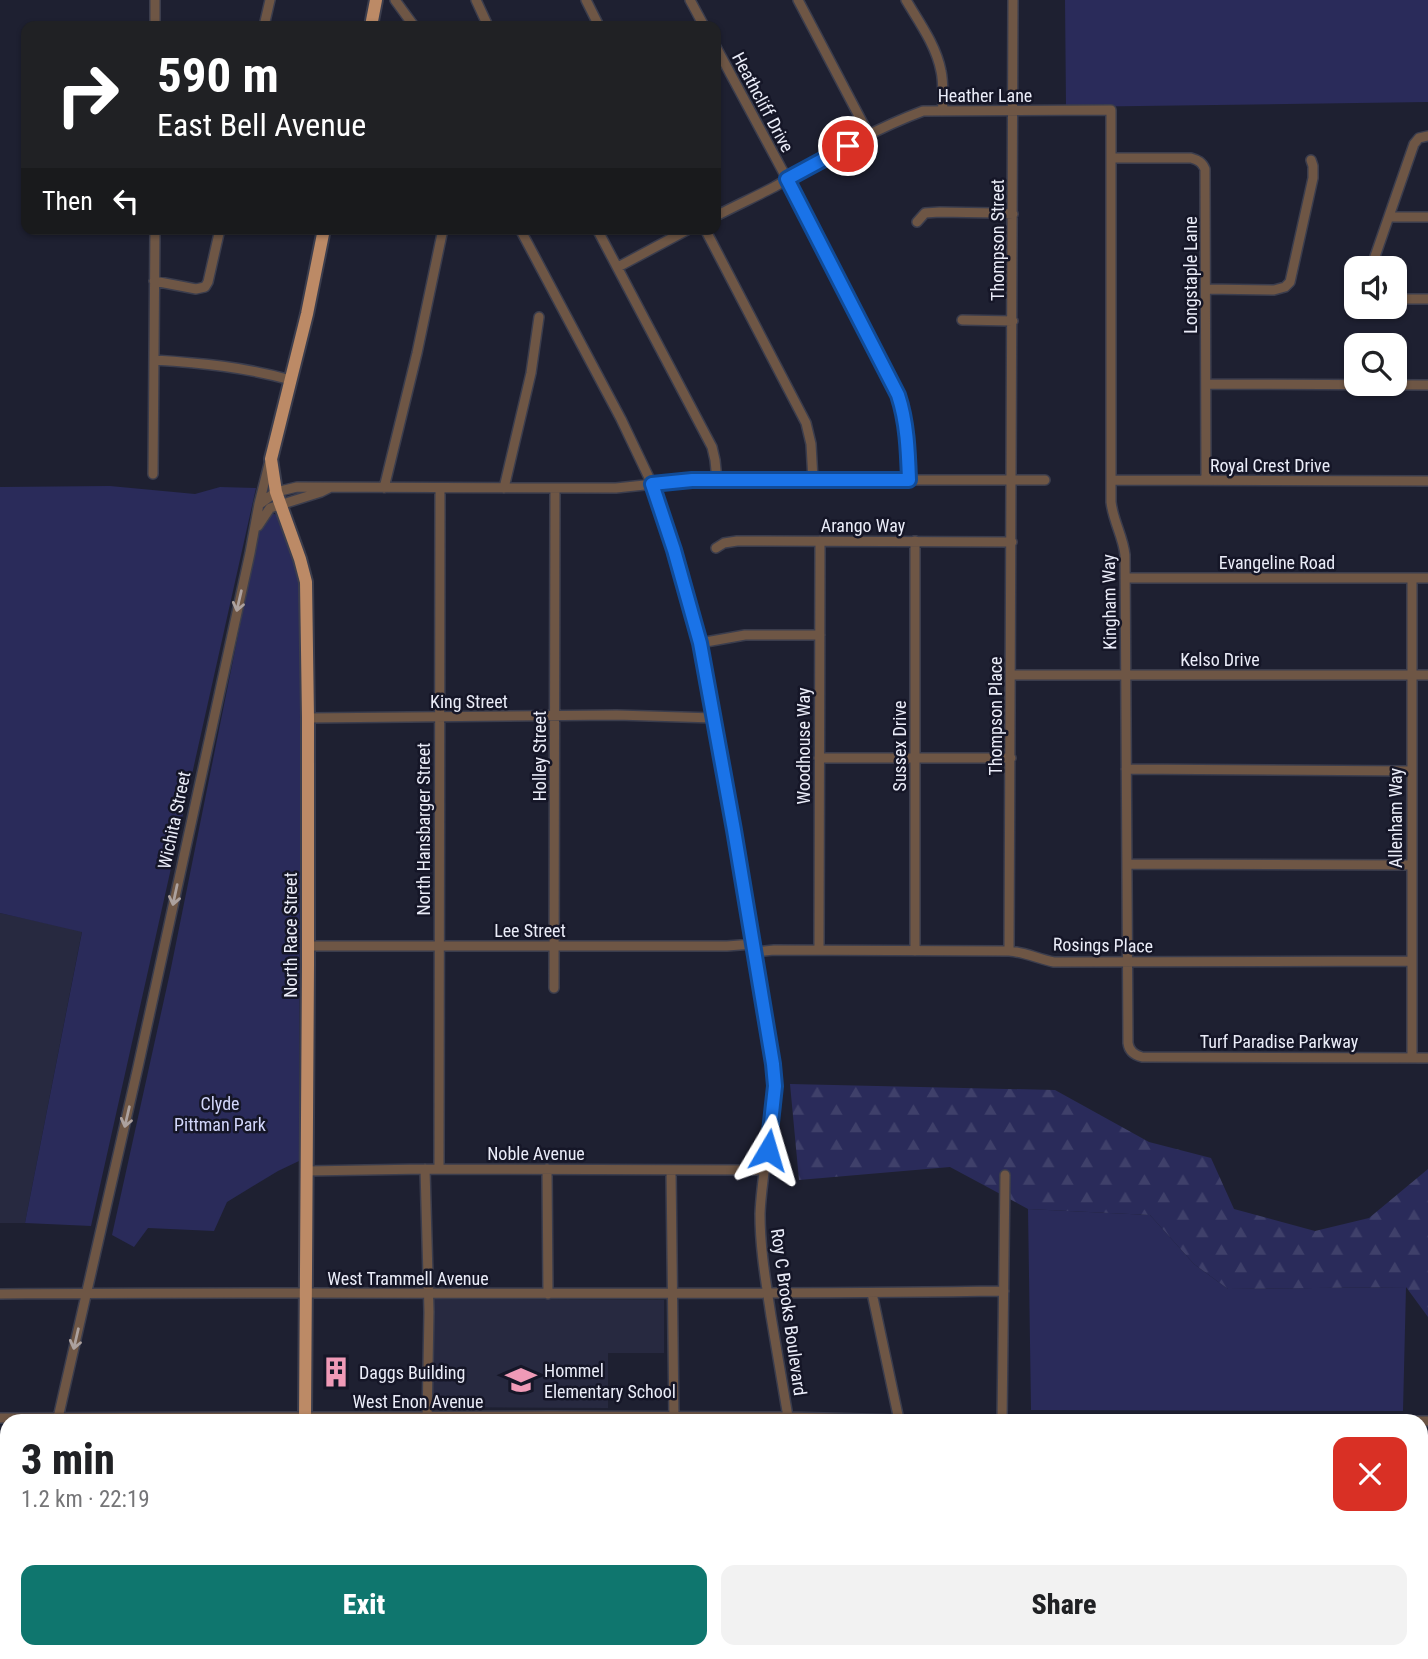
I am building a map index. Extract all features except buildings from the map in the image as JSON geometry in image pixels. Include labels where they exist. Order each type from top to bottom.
[{"type":"main road","points":[[372,21],[376,0]]},
{"type":"main road","name":"Wichita Street","points":[[271,459],[323,235]]},
{"type":"main road","name":"North Race Street","points":[[271,459],[276,492],[306,582],[306,1414]]},
{"type":"street","points":[[155,0],[155,21]]},
{"type":"street","points":[[265,21],[270,0]]},
{"type":"street","points":[[395,0],[410,21]]},
{"type":"street","points":[[476,0],[486,21]]},
{"type":"street","points":[[586,0],[596,21]]},
{"type":"street","points":[[690,0],[701,21]]},
{"type":"street","points":[[798,0],[869,135]]},
{"type":"street","points":[[906,0],[928,38],[940,66],[943,111]]},
{"type":"street","name":"Thompson Street","points":[[1012,480],[1013,0]]},
{"type":"street","name":"Heathcliff Drive","points":[[721,56],[898,395],[903,409],[909,480]]},
{"type":"street","name":"Heather Lane","points":[[721,213],[898,120],[923,111],[1111,110]]},
{"type":"street","name":"Kingham Way","points":[[1111,110],[1111,480],[1112,512],[1124,544],[1128,1043],[1132,1052]]},
{"type":"street","points":[[1375,256],[1414,144],[1419,138],[1428,136]]},
{"type":"street","name":"Longstaple Lane","points":[[1111,158],[1191,158],[1202,163],[1206,175],[1206,480]]},
{"type":"street","points":[[1206,289],[1274,290],[1290,282],[1314,178],[1311,160]]},
{"type":"street","points":[[917,222],[925,214],[940,212],[1013,215]]},
{"type":"street","points":[[1389,217],[1428,217]]},
{"type":"street","points":[[153,474],[155,235]]},
{"type":"street","points":[[154,281],[203,289],[208,282],[219,235]]},
{"type":"street","points":[[384,488],[442,235]]},
{"type":"street","name":"Roy C Brooks Boulevard","points":[[523,235],[621,419],[652,484],[700,643],[773,1064],[775,1086],[762,1190],[760,1238],[787,1414]]},
{"type":"street","points":[[600,235],[712,447],[717,480]]},
{"type":"street","points":[[618,267],[678,235]]},
{"type":"street","points":[[708,235],[806,423],[811,444],[813,480]]},
{"type":"street","points":[[1407,299],[1428,299]]},
{"type":"street","points":[[504,488],[531,373],[539,317]]},
{"type":"street","points":[[962,320],[1013,321]]},
{"type":"street","points":[[154,360],[247,369],[291,380]]},
{"type":"street","points":[[1206,384],[1428,385]]},
{"type":"street","name":"Wichita Street","points":[[59,1414],[271,459]]},
{"type":"street","points":[[259,504],[276,492],[297,487],[555,489],[616,488],[692,480],[1045,480]]},
{"type":"street","name":"Thompson Place","points":[[1009,951],[1012,480]]},
{"type":"street","name":"Royal Crest Drive","points":[[1111,480],[1428,481]]},
{"type":"street","points":[[254,534],[270,508],[330,487]]},
{"type":"street","name":"North Hansbarger Street","points":[[439,1169],[440,488]]},
{"type":"street","name":"Holley Street","points":[[554,988],[555,489]]},
{"type":"street","name":"Arango Way","points":[[716,548],[724,543],[737,541],[1012,541]]},
{"type":"street","name":"Woodhouse Way","points":[[819,950],[820,541]]},
{"type":"street","name":"Sussex Drive","points":[[915,541],[915,951]]},
{"type":"street","name":"Evangeline Road","points":[[1125,578],[1428,578]]},
{"type":"street","name":"Allenham Way","points":[[1412,578],[1412,1058]]},
{"type":"street","points":[[700,643],[757,634],[820,635]]},
{"type":"street","name":"Kelso Drive","points":[[1012,675],[1428,675]]},
{"type":"street","name":"King Street","points":[[308,718],[617,715],[714,718]]},
{"type":"street","points":[[819,758],[1011,758]]},
{"type":"street","points":[[1126,769],[1411,771]]},
{"type":"street","points":[[1127,864],[1411,866]]},
{"type":"street","name":"Lee Street","points":[[308,946],[753,948]]},
{"type":"street","name":"Rosings Place","points":[[753,948],[1009,951],[1054,962],[1411,961]]},
{"type":"street","name":"Turf Paradise Parkway","points":[[1132,1052],[1142,1056],[1428,1058]]},
{"type":"street","points":[[425,1169],[429,1294],[427,1414]]},
{"type":"street","points":[[547,1169],[548,1294]]},
{"type":"street","points":[[671,1170],[674,1414]]},
{"type":"street","name":"Noble Avenue","points":[[306,1171],[765,1170]]},
{"type":"street","points":[[1002,1414],[1005,1175]]},
{"type":"street","name":"West Trammell Avenue","points":[[0,1294],[1004,1291]]},
{"type":"street","points":[[872,1293],[898,1414]]},
{"type":"shaded area","points":[[0,913],[82,931],[25,1223],[0,1223]]},
{"type":"shaded area","name":"Hommel Elementary School","points":[[433,1299],[664,1300],[664,1353],[608,1353],[608,1408],[433,1407]]},
{"type":"green space","points":[[1065,0],[1428,0],[1428,102],[1066,107]]},
{"type":"green space","points":[[110,486],[195,494],[220,487],[256,488],[91,1226],[25,1223],[82,932],[0,913],[0,487]]},
{"type":"green space","name":"Clyde Pittman Park","points":[[272,513],[277,515],[299,568],[301,588],[299,1161],[227,1202],[214,1231],[148,1228],[134,1247],[112,1235],[171,968],[259,531]]},
{"type":"green space","points":[[790,1084],[1055,1090],[1149,1142],[1211,1158],[1234,1209],[1315,1231],[1369,1218],[1428,1169],[1428,1317],[1406,1287],[1228,1289],[1194,1264],[1150,1215],[1028,1209],[950,1167],[799,1180]]},
{"type":"green space","points":[[1028,1209],[1150,1215],[1194,1264],[1228,1289],[1406,1287],[1403,1411],[1031,1410]]},
{"type":"place","name":"Daggs Building","points":[[336,1372]]},
{"type":"place","name":"Hommel Elementary School","points":[[521,1380]]},
{"type":"route","points":[[768,1150],[775,1086],[773,1064],[734,830],[700,643],[652,484],[692,480],[909,480],[903,409],[898,395],[787,179],[848,146]]}]
